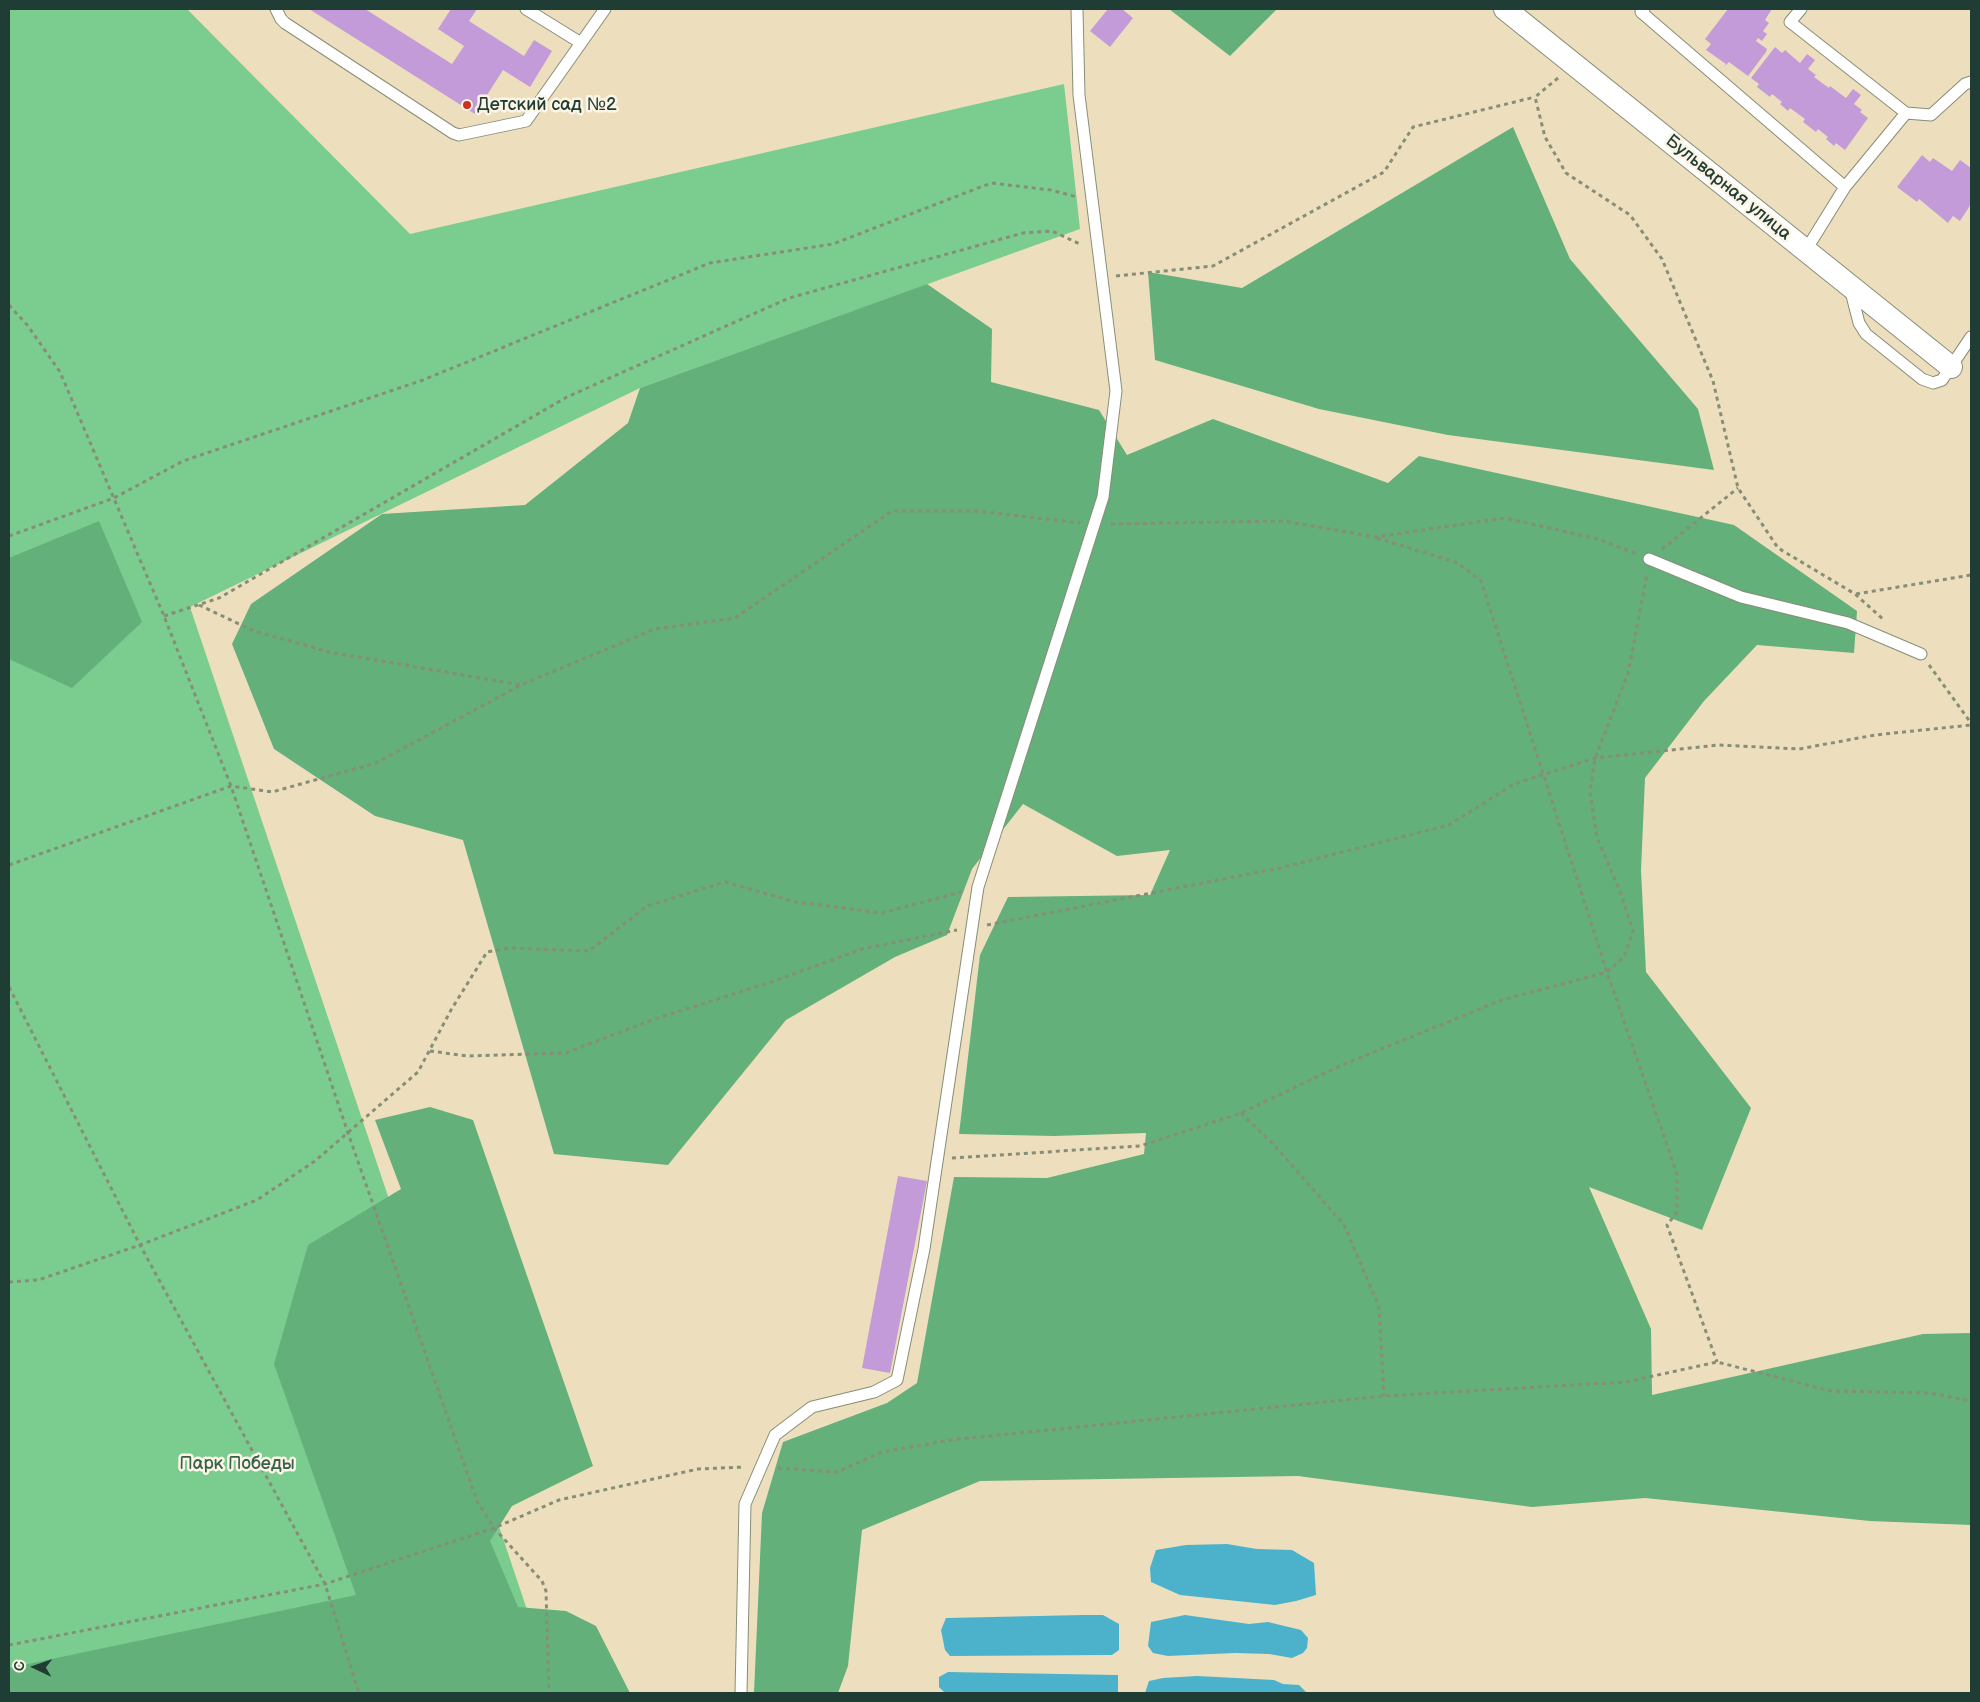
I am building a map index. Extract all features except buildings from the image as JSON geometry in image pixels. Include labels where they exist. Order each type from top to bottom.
[{"type":"street","name":"Бульварная улица","points":[[1509,10],[1951,367]]},
{"type":"lane","points":[[276,9],[281,19],[285,22],[453,133],[459,135],[526,121],[605,9]]},
{"type":"lane","points":[[526,9],[581,43]]},
{"type":"lane","points":[[741,1693],[746,1504],[775,1435],[812,1407],[874,1392],[897,1380],[924,1249],[978,887],[1103,497],[1116,391],[1079,95],[1077,9]]},
{"type":"lane","points":[[1644,9],[1641,12],[1845,187]]},
{"type":"lane","points":[[1801,9],[1790,22],[1906,113],[1931,115],[1965,84],[1971,82]]},
{"type":"lane","points":[[1806,250],[1845,187],[1906,113]]},
{"type":"lane","points":[[1951,367],[1971,338]]},
{"type":"lane","points":[[1649,560],[1741,597],[1848,624],[1921,654]]},
{"type":"path","points":[[1102,278],[1213,266],[1384,172],[1413,127],[1535,97],[1575,65]]},
{"type":"path","points":[[1535,97],[1545,137],[1566,173],[1630,215],[1662,259],[1713,381],[1738,488],[1778,548],[1855,594],[1884,621]]},
{"type":"path","points":[[9,536],[114,498],[183,461],[423,380],[710,263],[833,244],[991,184],[1052,190],[1092,200]]},
{"type":"path","points":[[164,616],[219,598],[567,397],[789,298],[1023,233],[1052,231],[1077,241],[1099,256]]},
{"type":"path","points":[[9,306],[28,326],[60,372],[164,616],[231,786],[348,1133],[477,1501],[494,1528],[542,1581],[546,1591],[549,1693]]},
{"type":"path","points":[[938,1159],[1140,1146],[1241,1113],[1342,1065],[1502,1000],[1607,972],[1624,957],[1633,931],[1620,891],[1596,838],[1590,792],[1595,758],[1628,674],[1649,560],[1738,488]]},
{"type":"path","points":[[9,865],[231,786],[272,792],[376,763],[522,685],[655,629],[735,618],[892,511],[977,511],[1094,524],[1284,521],[1375,537],[1458,563],[1481,581],[1607,972],[1677,1174],[1677,1212],[1666,1225],[1717,1362]]},
{"type":"path","points":[[1375,537],[1505,518],[1598,539],[1649,560]]},
{"type":"path","points":[[1855,594],[1971,575]]},
{"type":"path","points":[[200,605],[254,631],[329,652],[522,685]]},
{"type":"path","points":[[430,1050],[467,1056],[565,1053],[655,1019],[771,982],[862,949],[1280,868],[1449,825],[1514,784],[1545,776],[1595,758],[1719,745],[1799,749],[1875,735],[1971,724],[1921,654]]},
{"type":"path","points":[[9,1282],[38,1280],[140,1245],[257,1200],[316,1161],[418,1072],[451,1010],[487,952],[509,948],[589,951],[647,906],[725,882],[796,902],[882,914],[978,887]]},
{"type":"path","points":[[9,987],[140,1245],[325,1584],[359,1693]]},
{"type":"path","points":[[1241,1113],[1276,1147],[1344,1225],[1379,1307],[1384,1396]]},
{"type":"path","points":[[9,1645],[325,1584],[494,1528],[559,1500],[698,1469],[760,1467],[837,1472],[882,1452],[950,1440],[1384,1396],[1626,1382],[1717,1362],[1832,1391],[1930,1392],[1971,1401]]},
{"type":"green space","name":"Парк Победы","points":[[9,9],[187,9],[410,234],[1064,84],[1080,229],[640,388],[190,607],[555,1693],[9,1693]]},
{"type":"green space","points":[[1169,9],[1277,9],[1230,56]]},
{"type":"green space","points":[[1513,127],[1570,259],[1698,409],[1714,470],[1448,435],[1319,409],[1155,360],[1148,272],[1242,288]]},
{"type":"green space","points":[[927,284],[992,329],[991,382],[1099,410],[1127,455],[1213,419],[1388,483],[1419,456],[1734,525],[1857,611],[1854,653],[1757,645],[1704,701],[1645,778],[1641,870],[1646,972],[1751,1108],[1702,1230],[1589,1187],[1651,1329],[1652,1395],[1923,1334],[1971,1333],[1971,1525],[1870,1521],[1645,1498],[1532,1507],[1298,1476],[980,1481],[862,1530],[848,1666],[838,1693],[754,1693],[762,1513],[783,1442],[887,1403],[917,1383],[954,1177],[1047,1178],[1144,1154],[1146,1133],[1054,1136],[959,1134],[980,955],[1008,897],[1150,895],[1170,850],[1117,856],[1023,804],[972,869],[947,935],[895,957],[786,1020],[668,1165],[554,1154],[463,840],[375,816],[274,749],[232,644],[251,604],[382,514],[525,505],[628,423],[640,388]]},
{"type":"green space","points":[[99,521],[142,622],[72,688],[9,659],[9,558]]},
{"type":"green space","points":[[430,1107],[473,1120],[593,1466],[512,1506],[490,1541],[518,1607],[566,1611],[596,1626],[630,1693],[9,1693],[9,1668],[356,1595],[274,1364],[308,1245],[401,1189],[375,1120]]},
{"type":"water","points":[[1227,1544],[1257,1549],[1292,1550],[1314,1563],[1316,1595],[1275,1605],[1180,1595],[1151,1582],[1150,1568],[1156,1550],[1186,1545]]},
{"type":"water","points":[[1103,1615],[1119,1624],[1119,1650],[1112,1655],[950,1656],[945,1650],[941,1630],[946,1618]]},
{"type":"water","points":[[1185,1615],[1249,1624],[1268,1622],[1301,1630],[1308,1638],[1307,1648],[1303,1653],[1292,1658],[1269,1654],[1235,1653],[1168,1656],[1153,1653],[1148,1646],[1151,1622]]},
{"type":"water","points":[[948,1672],[1118,1675],[1118,1693],[945,1693],[939,1687],[939,1677]]},
{"type":"water","points":[[1197,1676],[1274,1680],[1283,1684],[1299,1685],[1307,1693],[1145,1693],[1149,1681],[1163,1678]]},
{"type":"place","name":"Детский сад №2","points":[[467,105]]}]
